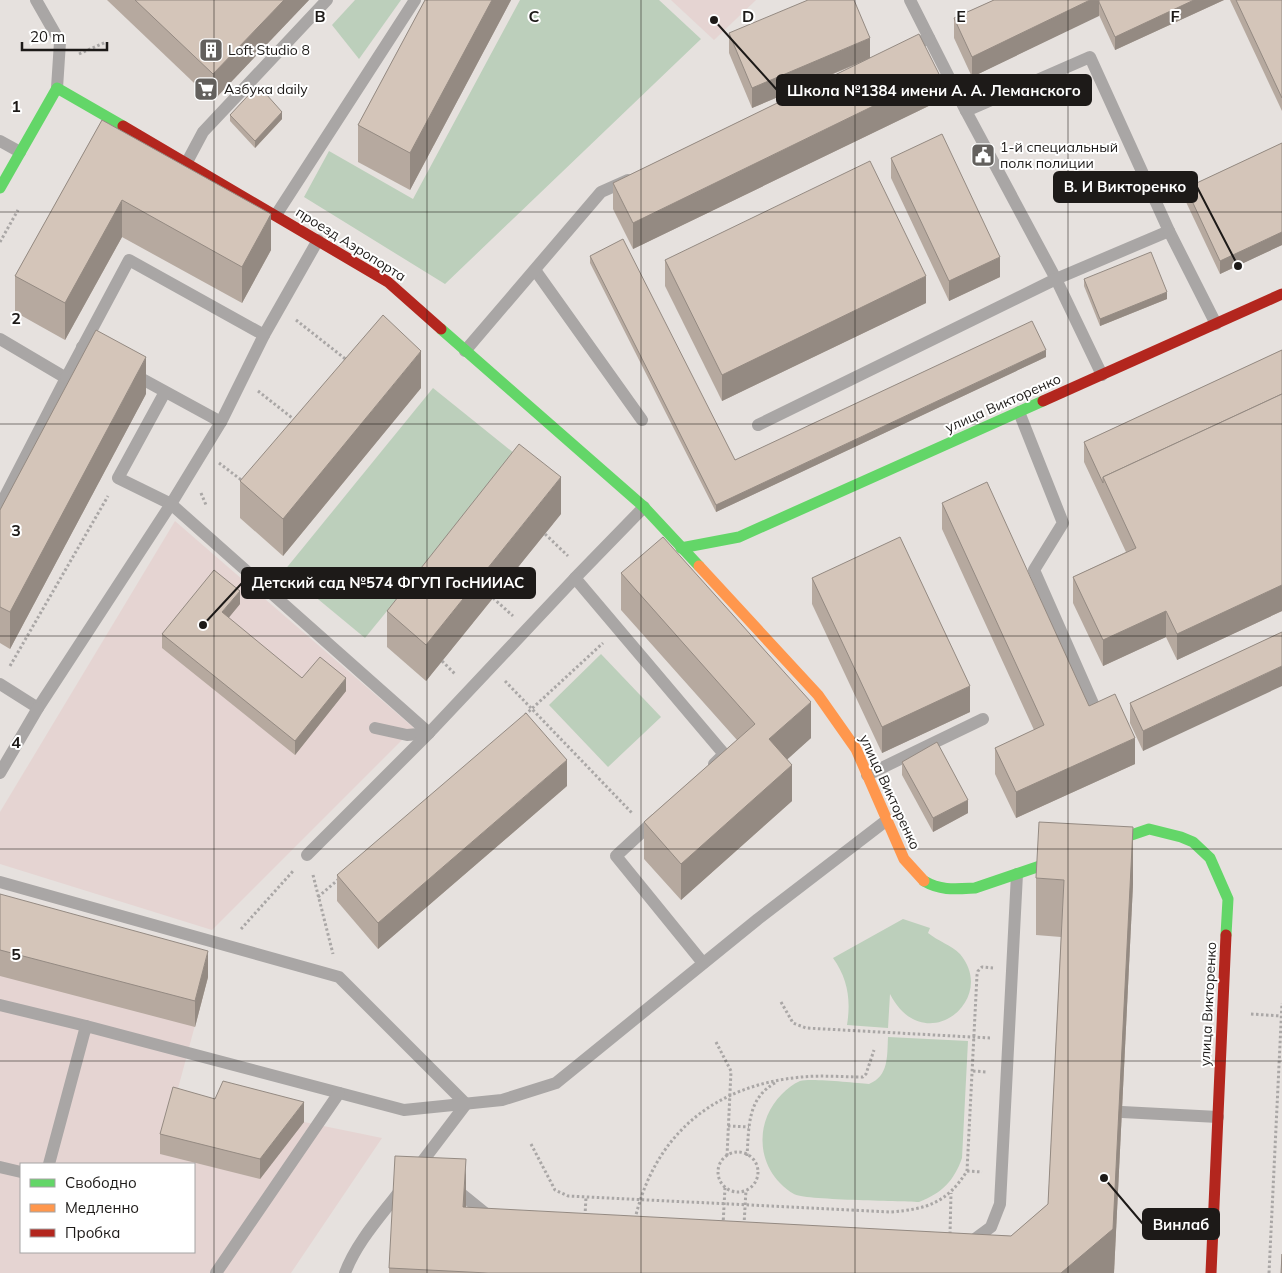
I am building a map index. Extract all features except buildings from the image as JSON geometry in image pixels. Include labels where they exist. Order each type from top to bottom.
[{"type":"street","points":[[0,188],[57,88]]},
{"type":"street","name":"проезд Аэропорта","points":[[57,88],[187,162],[388,282],[644,507],[681,548]]},
{"type":"street","name":"улица Викторенко","points":[[681,548],[739,537],[1282,294]]},
{"type":"street","name":"улица Викторенко","points":[[681,548],[818,695],[856,749],[904,859],[920,878],[934,887],[948,890],[964,890],[1149,829],[1177,834],[1197,845],[1218,868],[1228,899],[1211,1273]]},
{"type":"lane","points":[[36,0],[60,42],[57,88]]},
{"type":"lane","points":[[187,162],[204,132],[327,0]]},
{"type":"lane","points":[[276,215],[416,0]]},
{"type":"lane","points":[[910,0],[966,111],[1056,279],[1102,375]]},
{"type":"lane","points":[[894,54],[929,38]]},
{"type":"lane","points":[[966,111],[1090,57],[1169,231],[1216,324]]},
{"type":"lane","points":[[0,141],[20,152]]},
{"type":"lane","points":[[465,351],[601,192],[637,176]]},
{"type":"lane","points":[[758,425],[1056,279],[1169,231]]},
{"type":"lane","points":[[0,773],[38,708],[221,422],[264,335],[318,240]]},
{"type":"lane","points":[[0,506],[129,260],[264,335]]},
{"type":"lane","points":[[535,270],[642,420]]},
{"type":"lane","points":[[0,339],[66,378]]},
{"type":"lane","points":[[82,347],[221,422]]},
{"type":"lane","points":[[165,392],[118,478],[170,504],[429,733]]},
{"type":"lane","points":[[1019,412],[1062,523],[1034,570],[1094,706]]},
{"type":"lane","points":[[307,855],[429,733],[579,573],[644,507]]},
{"type":"lane","points":[[579,573],[618,629],[724,754],[703,774]]},
{"type":"lane","points":[[0,684],[38,708]]},
{"type":"lane","points":[[868,775],[983,719]]},
{"type":"lane","points":[[375,728],[407,735],[429,733]]},
{"type":"lane","points":[[668,808],[616,856],[704,963]]},
{"type":"lane","points":[[0,1005],[404,1110],[502,1100],[556,1083],[704,963],[887,820]]},
{"type":"lane","points":[[949,1248],[972,1243],[991,1227],[1000,1204],[1017,874]]},
{"type":"lane","points":[[0,882],[339,978],[466,1104]]},
{"type":"lane","points":[[49,1163],[86,1026]]},
{"type":"lane","points":[[216,1273],[339,1094]]},
{"type":"lane","points":[[345,1273],[351,1258],[362,1241],[420,1168],[466,1104]]},
{"type":"lane","points":[[1122,1112],[1218,1117]]},
{"type":"lane","points":[[0,1167],[20,1172]]},
{"type":"lane","points":[[443,1179],[485,1214],[504,1223]]},
{"type":"path","points":[[280,307],[348,362]]},
{"type":"path","points":[[243,378],[297,422]]},
{"type":"path","points":[[203,451],[246,483]]},
{"type":"path","points":[[0,684],[118,478]]},
{"type":"path","points":[[545,534],[579,573]]},
{"type":"path","points":[[518,722],[618,629]]},
{"type":"path","points":[[491,667],[647,828]]},
{"type":"path","points":[[307,855],[339,978]]},
{"type":"path","points":[[226,946],[307,855]]},
{"type":"path","points":[[318,897],[340,878]]},
{"type":"path","points":[[530,1144],[555,1190],[568,1196],[891,1212],[918,1210],[936,1203],[951,1192],[967,1171],[978,971],[982,967],[1012,968]]},
{"type":"path","points":[[782,1002],[793,1023],[806,1028],[1009,1039]]},
{"type":"path","points":[[1269,1273],[1282,1003]]},
{"type":"path","points":[[716,1042],[731,1071],[727,1156],[718,1168],[720,1182],[725,1188],[732,1191],[746,1190],[752,1186],[758,1174],[753,1160],[740,1153],[727,1156]]},
{"type":"path","points":[[634,1226],[649,1174],[677,1134],[695,1117],[730,1096],[782,1080],[803,1077],[863,1077],[866,1074],[874,1050]]},
{"type":"path","points":[[748,1156],[749,1127],[753,1106],[760,1095],[770,1086],[782,1080]]},
{"type":"path","points":[[728,1126],[749,1127]]},
{"type":"path","points":[[723,1228],[725,1188]]},
{"type":"path","points":[[744,1229],[746,1190]]},
{"type":"path","points":[[949,1248],[951,1192]]},
{"type":"path","points":[[584,1221],[586,1197]]},
{"type":"shaded area","points":[[671,0],[756,0],[714,40]]},
{"type":"shaded area","points":[[175,521],[414,728],[212,930],[0,864],[0,812]]},
{"type":"shaded area","points":[[0,920],[208,977],[173,1107],[304,1122],[382,1138],[291,1273],[0,1273]]},
{"type":"green space","points":[[355,0],[401,0],[359,59],[332,25]]},
{"type":"green space","points":[[520,0],[659,0],[701,39],[445,284],[304,197],[329,151],[413,199]]},
{"type":"green space","points":[[433,388],[515,454],[365,638],[284,571]]},
{"type":"green space","points":[[601,654],[661,717],[608,767],[549,705]]},
{"type":"green space","points":[[903,919],[930,928],[928,933],[960,954],[970,972],[970,989],[964,1004],[952,1016],[937,1022],[921,1022],[904,1013],[890,994],[888,1028],[847,1025],[849,1007],[847,990],[842,974],[833,958]]},
{"type":"green space","points":[[888,1037],[968,1041],[962,1158],[951,1180],[934,1195],[919,1202],[814,1198],[794,1194],[782,1185],[772,1173],[766,1161],[763,1133],[766,1119],[772,1106],[786,1090],[800,1081],[823,1080],[869,1084],[876,1080],[884,1071],[886,1065]]},
{"type":"traffic: fast","points":[[0,188],[57,88],[123,126]]},
{"type":"traffic: fast","points":[[441,329],[644,507],[699,566]]},
{"type":"traffic: fast","points":[[681,548],[739,537],[1043,401]]},
{"type":"traffic: fast","points":[[924,881],[943,888],[975,888],[1149,829],[1193,842],[1210,858],[1228,899],[1226,935]]},
{"type":"traffic: slow","points":[[699,566],[818,695],[856,749],[904,859],[924,881]]},
{"type":"traffic: jam","points":[[123,126],[388,282],[441,329]]},
{"type":"traffic: jam","points":[[1043,401],[1282,294]]},
{"type":"traffic: jam","points":[[1211,1273],[1226,935]]},
{"type":"place","name":"Школа №1384 имени А. А. Леманского","points":[[714,20]]},
{"type":"place","name":"Loft Studio 8","points":[[211,50]]},
{"type":"place","name":"Азбука daily","points":[[206,89]]},
{"type":"place","name":"1-й специальный полк полиции","points":[[983,155]]},
{"type":"place","name":"В. И Викторенко","points":[[1238,266]]},
{"type":"place","name":"Детский сад №574 ФГУП ГосНИИАС","points":[[203,625]]},
{"type":"place","name":"Винлаб","points":[[1104,1178]]}]
